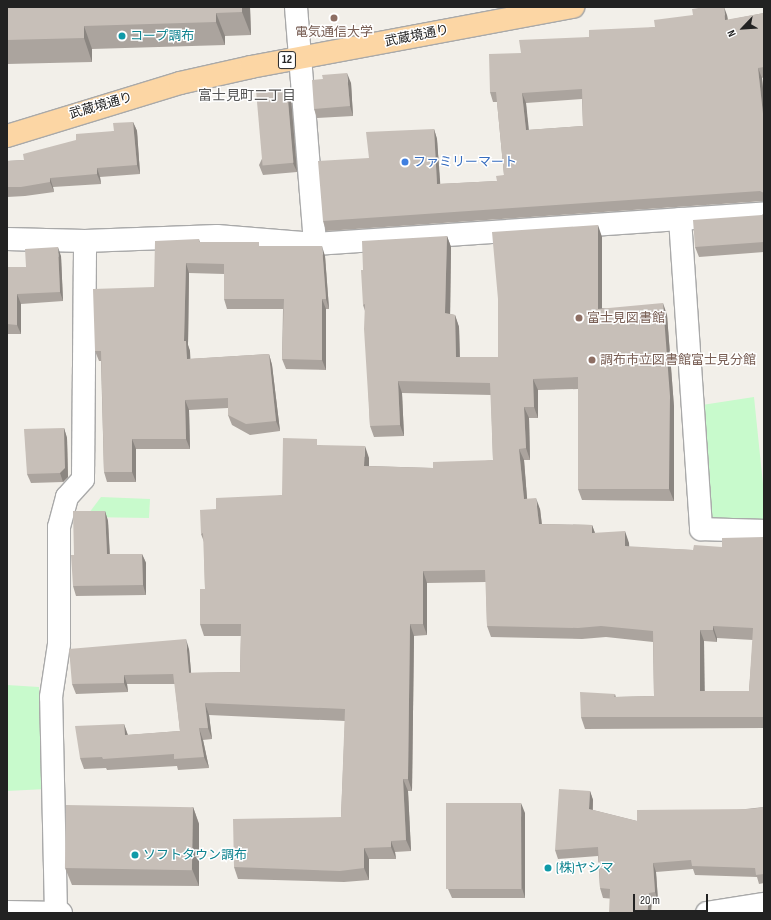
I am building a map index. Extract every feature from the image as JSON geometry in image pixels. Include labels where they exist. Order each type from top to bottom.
[{"type":"main road","name":"武蔵境通り","points":[[7,136],[180,83],[301,57],[573,7]]},
{"type":"street","points":[[296,7],[315,244]]},
{"type":"street","points":[[7,239],[85,241],[217,236],[315,244],[764,213]]},
{"type":"street","points":[[680,219],[701,529],[764,531]]},
{"type":"street","points":[[56,913],[52,697],[59,644],[59,527],[67,497],[83,479],[85,241]]},
{"type":"street","points":[[707,913],[764,904]]},
{"type":"street","points":[[7,912],[61,913]]},
{"type":"green space","points":[[754,397],[764,494],[764,524],[706,521],[702,405]]},
{"type":"green space","points":[[101,497],[150,499],[149,518],[86,517]]},
{"type":"green space","points":[[7,685],[39,687],[46,789],[7,791]]},
{"type":"building","points":[[7,7],[242,7],[242,12],[216,13],[216,22],[84,26],[84,38],[7,40]]},
{"type":"building","points":[[724,7],[725,20],[764,13],[764,67],[758,68],[764,114],[764,193],[760,191],[323,221],[318,161],[369,158],[366,132],[434,129],[437,184],[497,181],[496,176],[504,175],[496,92],[490,92],[489,54],[521,53],[519,40],[589,37],[589,30],[655,27],[654,20],[693,15],[692,9]],"holes":[[[582,89],[583,126],[526,130],[522,93]]]},
{"type":"building","points":[[347,73],[350,106],[314,109],[312,80],[323,79],[322,75]]},
{"type":"building","points":[[287,89],[293,163],[263,165],[256,92]]},
{"type":"building","points":[[133,122],[137,165],[97,168],[97,174],[50,178],[50,182],[21,187],[7,187],[7,161],[24,160],[23,154],[76,140],[76,134],[114,131],[113,123]]},
{"type":"building","points":[[764,214],[764,242],[695,247],[693,220]]},
{"type":"building","points":[[598,225],[598,309],[663,303],[670,396],[669,489],[578,489],[578,377],[533,379],[534,407],[524,407],[526,448],[519,449],[524,499],[536,498],[539,524],[592,525],[592,533],[625,531],[625,546],[693,550],[694,545],[722,547],[722,538],[764,537],[764,717],[581,717],[580,692],[615,694],[614,697],[654,696],[653,631],[601,626],[578,628],[487,626],[485,570],[423,571],[423,624],[410,624],[408,779],[403,779],[406,840],[391,841],[391,847],[364,848],[364,868],[340,871],[234,867],[233,819],[341,817],[345,709],[205,703],[208,728],[199,728],[204,757],[174,759],[174,754],[103,759],[102,757],[80,758],[75,726],[124,724],[125,735],[180,731],[173,673],[240,672],[241,624],[200,624],[200,589],[205,589],[203,533],[201,534],[200,510],[216,509],[216,498],[282,495],[283,438],[317,439],[317,445],[365,446],[364,466],[433,468],[433,462],[493,460],[490,383],[398,381],[400,425],[370,426],[364,329],[365,304],[363,305],[361,270],[363,270],[362,241],[447,236],[445,313],[455,315],[456,357],[498,357],[498,299],[492,232]],"holes":[[[713,626],[753,628],[749,691],[700,691],[700,630],[713,630]]]},
{"type":"building","points":[[199,239],[199,242],[259,242],[259,246],[322,246],[326,299],[322,299],[322,360],[282,359],[284,299],[224,299],[224,264],[186,263],[184,341],[186,341],[187,359],[269,354],[276,421],[246,424],[228,415],[228,398],[185,400],[186,439],[132,439],[132,472],[104,472],[101,351],[95,351],[93,289],[154,287],[155,241]]},
{"type":"building","points":[[58,247],[60,292],[17,294],[17,325],[7,324],[7,267],[26,267],[25,249]]},
{"type":"building","points":[[64,428],[65,468],[60,473],[27,474],[24,429]]},
{"type":"building","points":[[73,511],[105,511],[107,554],[142,554],[143,585],[73,586],[71,555],[74,555]]},
{"type":"building","points":[[186,639],[189,673],[124,675],[124,683],[72,684],[69,649]]},
{"type":"building","points":[[559,789],[590,791],[589,809],[637,821],[637,810],[751,809],[764,807],[764,874],[756,875],[755,868],[692,866],[691,860],[653,863],[655,892],[649,893],[647,913],[609,913],[610,889],[600,888],[598,847],[555,850]]},
{"type":"building","points":[[446,803],[521,803],[521,889],[446,889]]},
{"type":"building","name":"ソフトタウン調布","points":[[66,805],[193,807],[192,870],[65,868]]},
{"type":"place","name":"電気通信大学","points":[[334,18]]},
{"type":"place","name":"コープ調布","points":[[122,36]]},
{"type":"place","name":"ファミリーマート","points":[[405,162]]},
{"type":"place","name":"富士見図書館","points":[[579,318]]},
{"type":"place","name":"調布市立図書館富士見分館","points":[[592,360]]},
{"type":"place","name":"ソフトタウン調布","points":[[135,855]]},
{"type":"place","name":"(株)ヤシマ","points":[[548,868]]},
{"type":"district","name":"富士見町二丁目","points":[[247,96]]}]
